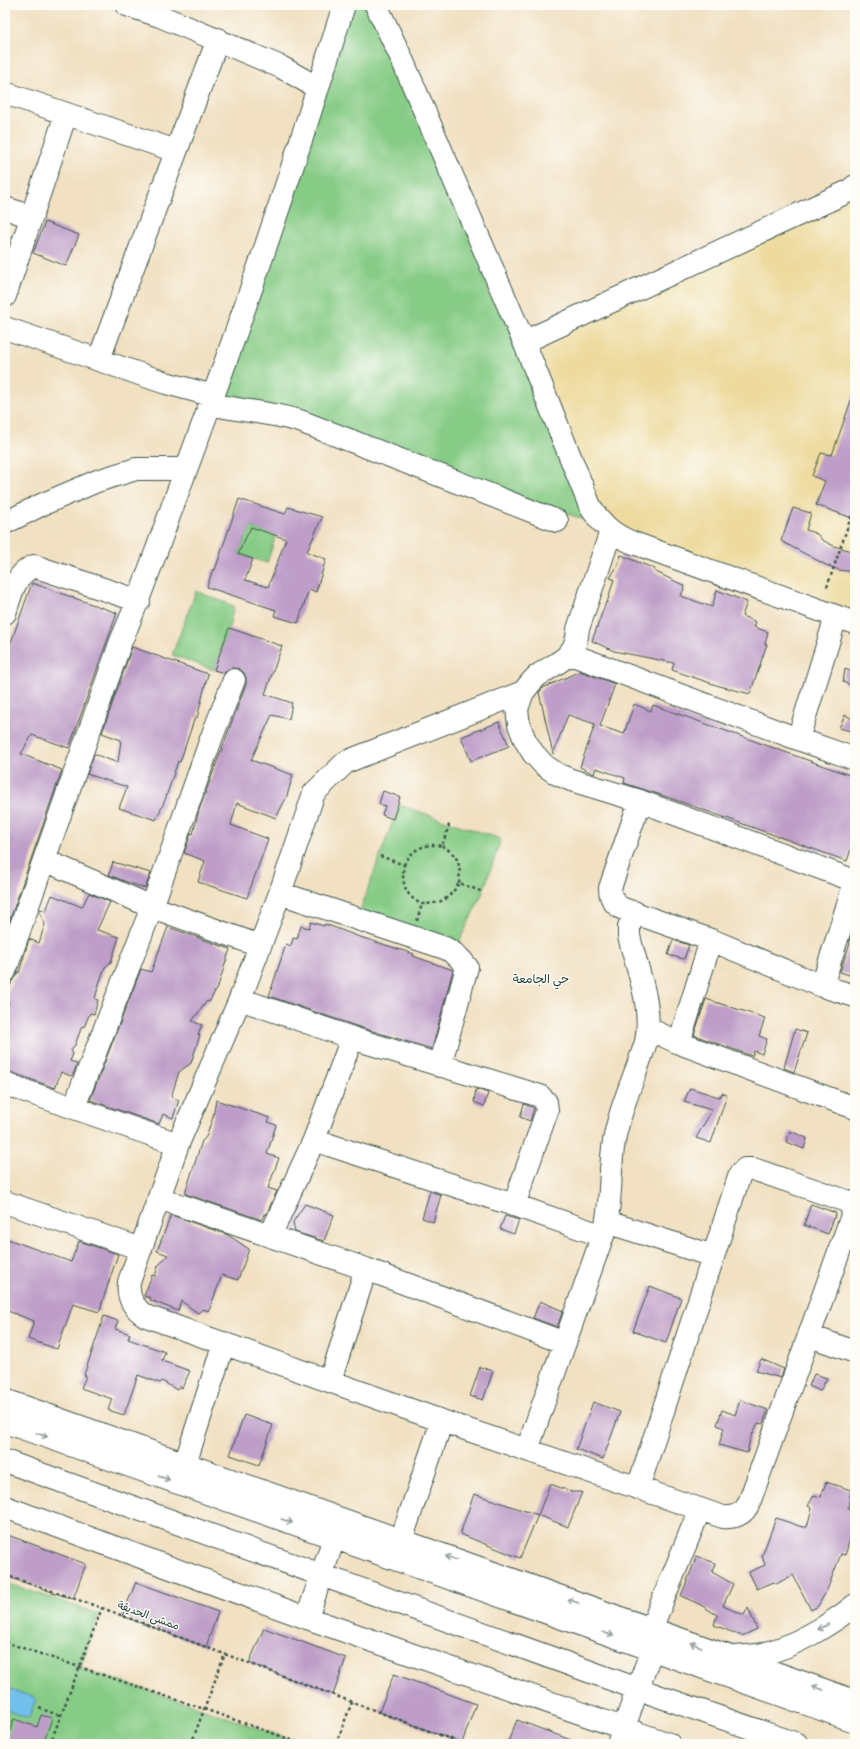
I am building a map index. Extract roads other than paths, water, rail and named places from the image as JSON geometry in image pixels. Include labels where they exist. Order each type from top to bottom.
[{"type":"street","points":[[127,5],[162,10],[218,39],[281,67],[318,88]]},
{"type":"street","points":[[5,971],[14,916],[44,860],[121,641],[139,602],[212,400],[318,88],[344,5]]},
{"type":"street","points":[[376,5],[401,57],[524,342],[590,506],[596,517],[619,537],[631,542],[846,620],[798,739]]},
{"type":"street","points":[[99,359],[218,39]]},
{"type":"street","points":[[5,93],[176,151]]},
{"type":"street","points":[[5,296],[66,114]]},
{"type":"street","points":[[524,342],[849,191],[855,186]]},
{"type":"street","points":[[5,208],[32,217]]},
{"type":"street","points":[[5,328],[99,359],[212,400],[225,407],[270,413],[300,421],[557,521]]},
{"type":"street","points":[[5,523],[41,505],[97,481],[136,469],[186,469]]},
{"type":"street","points":[[611,531],[578,629],[577,641],[570,654],[551,669],[538,674],[523,692],[517,709],[519,725],[525,740],[533,753],[544,765],[557,774],[571,780],[640,801],[855,882],[822,986]]},
{"type":"street","points":[[5,613],[13,590],[20,576],[34,566],[139,602]]},
{"type":"street","points":[[570,654],[855,759]]},
{"type":"street","points":[[74,1107],[152,907],[211,739],[234,680]]},
{"type":"street","points":[[523,692],[346,762],[314,793],[280,893],[240,999],[178,1144],[129,1282],[129,1295],[135,1307],[146,1316],[442,1421],[528,1450],[638,1488],[700,1509],[728,1517],[738,1515],[747,1508],[810,1336],[855,1205],[753,1169],[745,1169],[740,1174],[638,1488]]},
{"type":"street","points":[[640,801],[610,892],[612,900],[617,906],[711,940],[822,986],[855,996]]},
{"type":"street","points":[[44,860],[152,907],[260,946]]},
{"type":"street","points":[[280,893],[445,948],[454,953],[458,959],[462,961],[467,967],[440,1066]]},
{"type":"street","points":[[528,1450],[605,1229],[612,1152],[617,1128],[643,1053],[649,1030],[648,1006],[629,936],[629,927],[634,912]]},
{"type":"street","points":[[679,1043],[711,940]]},
{"type":"street","points":[[240,999],[352,1038],[536,1094],[543,1098],[546,1102],[546,1115],[514,1205]]},
{"type":"street","points":[[649,1030],[679,1043],[855,1108]]},
{"type":"street","points":[[270,1236],[314,1140],[352,1038]]},
{"type":"street","points":[[5,1084],[178,1144]]},
{"type":"street","points":[[314,1140],[514,1205],[713,1256]]},
{"type":"street","points":[[159,1198],[366,1269],[565,1343]]},
{"type":"street","points":[[5,1202],[141,1249]]},
{"type":"street","points":[[330,1381],[366,1269]]},
{"type":"street","points":[[810,1336],[855,1352]]},
{"type":"street","points":[[185,1464],[224,1343]]},
{"type":"street","points":[[5,1400],[402,1540],[501,1586]]},
{"type":"street","points":[[402,1540],[442,1421]]},
{"type":"street","points":[[5,1422],[334,1538],[501,1586],[652,1639],[855,1720]]},
{"type":"street","points":[[5,1462],[638,1689],[797,1744]]},
{"type":"street","points":[[5,1507],[621,1736],[669,1744]]},
{"type":"street","points":[[621,1736],[638,1689],[652,1639],[700,1509]]},
{"type":"street","points":[[307,1618],[334,1538]]},
{"type":"street","points":[[731,1657],[763,1654],[781,1647],[835,1621],[855,1605]]},
{"type":"street","points":[[652,1639],[731,1657],[855,1701]]},
{"type":"water","points":[[5,1688],[36,1698],[29,1718],[5,1710]]},
{"type":"district","name":"حي الجامعة","points":[[541,981]]}]
